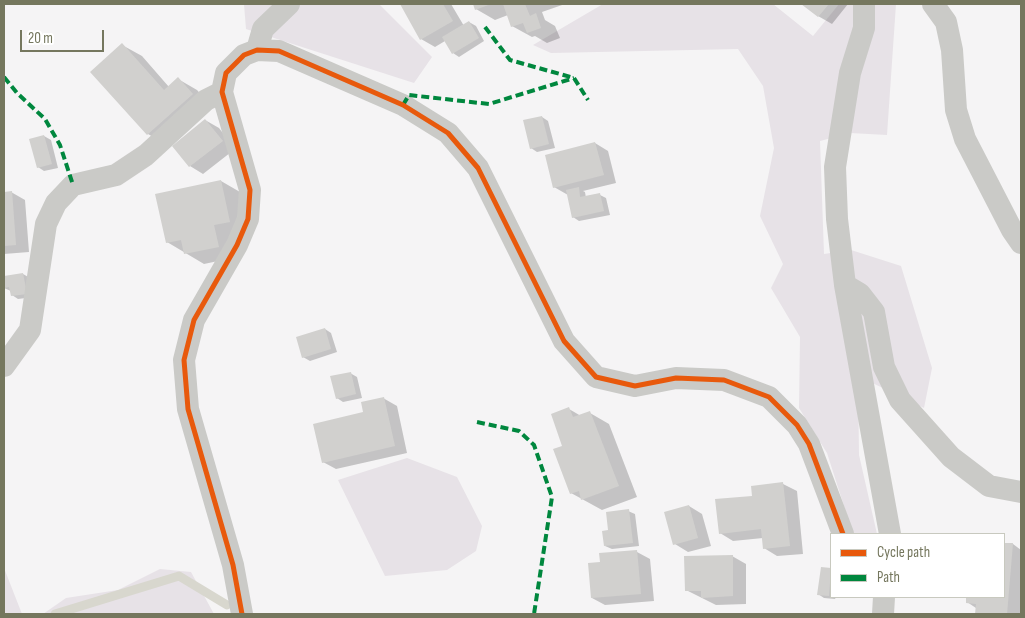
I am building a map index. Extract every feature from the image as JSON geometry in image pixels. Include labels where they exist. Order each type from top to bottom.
[{"type":"street","points":[[257,50],[263,29],[289,4]]},
{"type":"street","points":[[864,4],[864,28],[850,73],[835,167],[837,219],[845,285],[890,533]]},
{"type":"street","points":[[933,4],[946,22],[952,50],[956,110],[964,139],[1012,230],[1021,243]]},
{"type":"street","points":[[242,614],[233,565],[188,409],[184,360],[194,320],[237,245],[248,219],[250,190],[222,92],[226,73],[244,55],[257,50],[279,50],[404,105],[448,134],[478,168],[564,341],[596,377],[635,386],[676,378],[724,380],[769,397],[796,425],[809,444],[843,533]]},
{"type":"street","points":[[4,366],[30,330],[46,224],[56,203],[73,185],[116,175],[139,160],[206,100],[222,92]]},
{"type":"street","points":[[845,285],[860,294],[874,312],[884,367],[900,400],[951,457],[989,486],[1021,492]]},
{"type":"street","points":[[883,614],[884,598]]},
{"type":"shaded area","points":[[244,4],[379,4],[432,57],[414,83],[246,29]]},
{"type":"shaded area","points":[[603,4],[773,4],[813,36],[839,4],[896,4],[887,135],[850,133],[820,141],[824,254],[851,250],[901,266],[932,368],[924,408],[858,376],[859,455],[877,533],[853,533],[827,453],[799,408],[800,337],[771,288],[783,264],[760,216],[774,148],[763,86],[738,49],[551,53],[533,45]]},
{"type":"shaded area","points":[[407,458],[457,477],[482,526],[476,551],[447,570],[385,576],[338,480]]},
{"type":"shaded area","points":[[4,568],[22,614],[4,614]]},
{"type":"shaded area","points":[[160,569],[191,572],[214,614],[43,614],[66,598],[118,590]]},
{"type":"building","points":[[400,4],[443,4],[453,21],[420,40]]},
{"type":"building","points":[[473,4],[491,4],[475,10]]},
{"type":"building","points":[[503,4],[525,4],[530,16],[536,13],[541,28],[527,33],[523,23],[511,27]]},
{"type":"building","points":[[801,4],[829,4],[818,17]]},
{"type":"building","points":[[469,21],[479,38],[452,54],[442,37]]},
{"type":"building","points":[[122,43],[164,90],[178,77],[193,94],[147,135],[90,72]]},
{"type":"building","points":[[542,116],[549,144],[530,149],[523,120]]},
{"type":"building","points":[[205,119],[223,141],[189,167],[172,146]]},
{"type":"building","points":[[44,135],[52,164],[37,168],[29,139]]},
{"type":"building","points":[[595,142],[604,175],[553,188],[545,155]]},
{"type":"building","points":[[221,180],[230,222],[214,225],[219,247],[184,254],[181,240],[166,243],[155,194]]},
{"type":"building","points":[[579,187],[580,197],[600,193],[604,211],[572,218],[566,190]]},
{"type":"building","points":[[12,191],[16,245],[4,246],[4,192]]},
{"type":"building","points":[[23,273],[27,294],[11,296],[9,287],[4,288],[4,276]]},
{"type":"building","points":[[325,328],[331,349],[302,358],[296,337]]},
{"type":"building","points":[[351,372],[356,394],[336,399],[330,376]]},
{"type":"building","points":[[384,397],[395,446],[322,463],[313,424],[363,412],[361,402]]},
{"type":"building","points":[[569,407],[573,417],[590,411],[619,486],[581,500],[579,491],[570,494],[553,449],[562,446],[551,414]]},
{"type":"building","points":[[783,482],[790,546],[763,549],[761,529],[719,534],[715,499],[752,496],[751,486]]},
{"type":"building","points":[[689,505],[698,538],[673,545],[664,512]]},
{"type":"building","points":[[629,509],[633,543],[604,546],[602,531],[608,530],[606,512]]},
{"type":"building","points":[[1005,543],[1013,543],[1007,614],[975,614],[976,604],[966,603],[966,598],[1005,598]]},
{"type":"building","points":[[637,550],[641,594],[591,598],[588,563],[600,562],[599,553]]},
{"type":"building","points":[[733,555],[733,596],[701,598],[701,591],[685,591],[684,556]]},
{"type":"building","points":[[821,567],[830,568],[829,596],[817,595]]},
{"type":"waterway","points":[[55,614],[179,576],[227,605]]},
{"type":"marked path","points":[[485,27],[510,60],[574,78],[588,100]]},
{"type":"marked path","points":[[4,77],[17,93],[45,119],[60,145],[73,185]]},
{"type":"marked path","points":[[403,105],[409,95],[489,104],[574,78]]},
{"type":"marked path","points":[[477,422],[519,431],[534,445],[552,497],[534,614]]},
{"type":"cycle path","points":[[242,614],[233,565],[188,409],[184,360],[194,320],[237,245],[248,219],[250,190],[222,92],[226,73],[244,55],[257,50],[279,51],[403,105],[448,133],[478,168],[564,341],[596,377],[635,386],[676,378],[724,380],[769,397],[797,425],[809,444],[843,533]]}]
